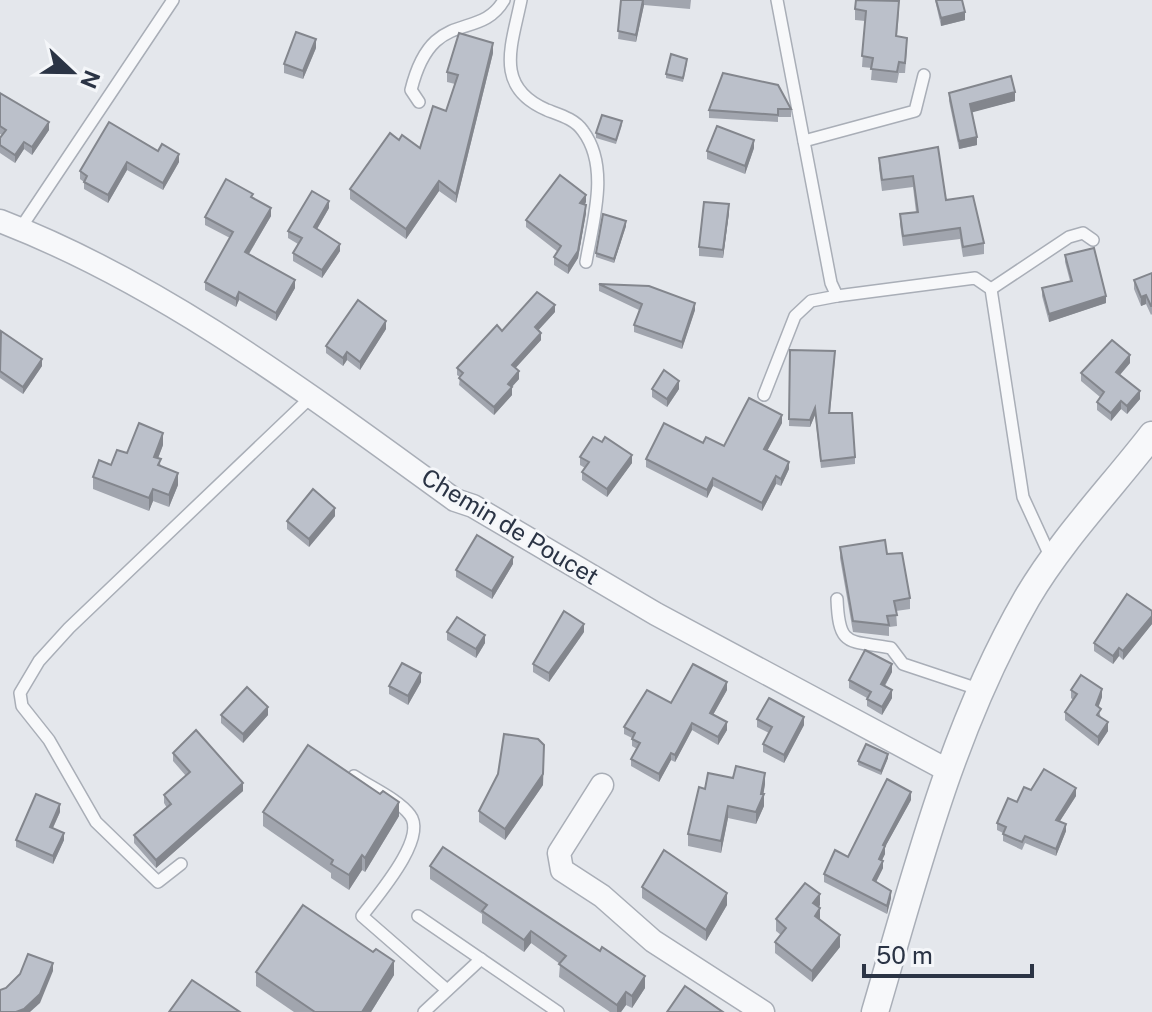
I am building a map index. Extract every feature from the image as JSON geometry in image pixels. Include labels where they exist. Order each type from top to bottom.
[{"type":"street","name":"Chemin de Poucet","points":[[10,225],[56,244],[208,328],[455,500],[473,506],[656,614],[947,770]]},
{"type":"street","points":[[875,1012],[947,770],[978,689],[1028,595],[1149,443]]},
{"type":"street","points":[[602,785],[559,853],[562,870],[602,896],[653,941],[763,1012]]},
{"type":"lane","points":[[10,225],[173,0]]},
{"type":"lane","points":[[419,102],[411,90],[424,51],[445,32],[495,13],[504,0]]},
{"type":"lane","points":[[521,0],[509,58],[512,81],[534,104],[572,120],[582,129],[593,150],[598,175],[586,262]]},
{"type":"lane","points":[[777,0],[831,283],[837,296]]},
{"type":"lane","points":[[804,141],[915,111],[924,75]]},
{"type":"lane","points":[[991,289],[1069,237],[1083,233],[1093,240]]},
{"type":"lane","points":[[764,395],[795,316],[811,301],[975,278],[991,289],[1023,497],[1053,562]]},
{"type":"lane","points":[[181,864],[158,882],[96,822],[49,740],[22,706],[20,693],[39,661],[69,628],[311,397]]},
{"type":"lane","points":[[837,599],[838,629],[848,640],[891,648],[903,664],[978,689]]},
{"type":"lane","points":[[347,772],[409,813],[415,831],[411,846],[362,916],[447,990]]},
{"type":"lane","points":[[418,916],[558,1012]]},
{"type":"lane","points":[[424,1012],[481,959]]},
{"type":"building","points":[[621,0],[643,0],[636,35],[618,31]]},
{"type":"building","points":[[856,0],[899,1],[896,36],[907,38],[905,63],[899,62],[897,72],[871,69],[873,58],[862,56],[866,11],[855,9]]},
{"type":"building","points":[[936,0],[962,0],[965,12],[941,18]]},
{"type":"building","points":[[296,32],[316,39],[303,71],[284,64]]},
{"type":"building","points":[[459,33],[493,43],[456,194],[439,181],[406,229],[350,189],[390,133],[399,140],[402,135],[420,148],[433,106],[446,111],[458,75],[447,72]]},
{"type":"building","points":[[671,54],[687,59],[683,78],[666,74]]},
{"type":"building","points":[[723,73],[778,85],[791,109],[778,109],[778,115],[709,110]]},
{"type":"building","points":[[1011,76],[1015,92],[970,104],[977,137],[959,141],[949,93]]},
{"type":"building","points":[[0,93],[49,122],[32,147],[24,142],[15,155],[0,145],[0,138],[6,130],[0,126]]},
{"type":"building","points":[[602,115],[622,121],[616,140],[596,133]]},
{"type":"building","points":[[109,122],[158,151],[162,144],[179,154],[163,183],[127,162],[108,195],[84,182],[87,176],[80,171]]},
{"type":"building","points":[[717,126],[754,140],[745,166],[707,151]]},
{"type":"building","points":[[938,147],[946,200],[973,196],[984,243],[963,247],[960,228],[903,236],[900,214],[918,212],[913,176],[882,180],[879,158]]},
{"type":"building","points":[[560,175],[586,195],[580,203],[586,205],[578,251],[568,266],[554,257],[561,246],[526,220]]},
{"type":"building","points":[[226,179],[271,208],[245,252],[295,280],[276,313],[239,292],[236,299],[205,282],[233,232],[205,217]]},
{"type":"building","points":[[312,191],[329,201],[314,227],[340,244],[322,270],[293,253],[302,238],[288,231]]},
{"type":"building","points":[[704,202],[729,204],[723,250],[699,247]]},
{"type":"building","points":[[603,214],[626,221],[614,259],[596,253]]},
{"type":"building","points":[[1094,248],[1106,296],[1049,314],[1042,288],[1072,281],[1065,255]]},
{"type":"building","points":[[1152,273],[1151,306],[1146,295],[1141,297],[1134,280]]},
{"type":"building","points":[[599,284],[649,286],[695,303],[682,342],[634,325],[642,304]]},
{"type":"building","points":[[537,292],[555,305],[535,327],[541,333],[512,365],[519,371],[508,384],[512,387],[494,407],[459,378],[463,373],[457,368],[497,325],[502,331]]},
{"type":"building","points":[[358,300],[386,321],[360,362],[347,352],[343,358],[326,346]]},
{"type":"building","points":[[1,331],[42,359],[23,387],[0,371]]},
{"type":"building","points":[[1112,340],[1130,355],[1116,372],[1140,391],[1127,406],[1121,401],[1111,413],[1097,402],[1104,392],[1081,373]]},
{"type":"building","points":[[790,350],[835,351],[829,413],[852,413],[855,457],[821,461],[815,408],[810,420],[789,419]]},
{"type":"building","points":[[664,370],[679,381],[667,399],[652,389]]},
{"type":"building","points":[[749,398],[782,415],[764,449],[789,462],[781,479],[776,476],[762,503],[713,478],[707,490],[646,459],[664,423],[703,443],[706,437],[724,446]]},
{"type":"building","points":[[139,423],[163,433],[154,457],[161,459],[158,465],[178,473],[169,495],[153,489],[149,498],[93,477],[99,460],[111,465],[117,450],[127,453]]},
{"type":"building","points":[[593,437],[602,442],[605,437],[632,455],[607,489],[582,472],[589,462],[580,457]]},
{"type":"building","points":[[313,489],[335,508],[309,539],[287,521]]},
{"type":"building","points":[[477,535],[513,557],[492,591],[456,570]]},
{"type":"building","points":[[885,540],[887,554],[902,553],[910,598],[894,601],[897,615],[887,616],[889,625],[853,621],[840,547]]},
{"type":"building","points":[[1127,594],[1152,611],[1152,616],[1123,651],[1119,648],[1113,656],[1094,643]]},
{"type":"building","points":[[564,611],[584,624],[549,673],[533,664]]},
{"type":"building","points":[[457,617],[485,635],[476,649],[447,632]]},
{"type":"building","points":[[865,650],[892,664],[881,684],[892,690],[882,707],[867,699],[871,692],[849,680]]},
{"type":"building","points":[[402,663],[421,673],[408,696],[389,686]]},
{"type":"building","points":[[693,664],[727,682],[710,713],[727,722],[718,737],[692,723],[675,755],[671,753],[659,774],[631,759],[640,743],[632,739],[635,733],[624,727],[647,690],[671,703]]},
{"type":"building","points":[[1081,675],[1102,689],[1096,705],[1101,709],[1097,715],[1108,722],[1098,737],[1065,712],[1077,694],[1071,690]]},
{"type":"building","points":[[247,687],[268,707],[243,734],[221,715]]},
{"type":"building","points":[[769,698],[804,717],[784,755],[763,744],[772,727],[757,719]]},
{"type":"building","points":[[196,730],[243,783],[156,860],[134,835],[171,804],[164,795],[190,772],[173,753]]},
{"type":"building","points":[[504,734],[538,739],[544,745],[543,774],[505,829],[479,811],[498,774]]},
{"type":"building","points":[[866,744],[888,754],[881,771],[858,761]]},
{"type":"building","points":[[308,745],[380,794],[383,791],[399,802],[365,858],[362,855],[349,875],[331,864],[333,860],[263,812]]},
{"type":"building","points":[[736,766],[765,773],[761,794],[764,794],[756,812],[728,806],[721,841],[688,834],[699,787],[705,789],[708,773],[733,778]]},
{"type":"building","points":[[1044,769],[1076,788],[1056,820],[1066,824],[1056,849],[1025,836],[1022,842],[1003,834],[1006,827],[997,823],[1008,798],[1017,802],[1024,787],[1031,790]]},
{"type":"building","points":[[887,779],[911,792],[883,845],[879,859],[883,861],[873,880],[891,891],[887,906],[824,874],[835,850],[848,857]]},
{"type":"building","points":[[36,794],[60,804],[50,827],[64,833],[53,856],[16,840]]},
{"type":"building","points":[[443,847],[600,951],[602,947],[645,976],[632,996],[626,992],[617,1005],[559,964],[566,956],[531,931],[524,940],[482,911],[487,905],[430,866]]},
{"type":"building","points":[[664,850],[727,893],[706,930],[642,887]]},
{"type":"building","points":[[805,883],[820,894],[813,903],[820,908],[815,916],[840,935],[812,971],[775,942],[786,928],[776,919]]},
{"type":"building","points":[[303,905],[373,952],[376,949],[394,961],[362,1012],[315,1012],[256,972]]},
{"type":"building","points":[[28,954],[53,963],[40,994],[24,1009],[0,1012],[0,990],[20,974]]},
{"type":"building","points":[[192,980],[240,1012],[169,1012]]},
{"type":"building","points":[[685,986],[723,1012],[667,1012]]}]
